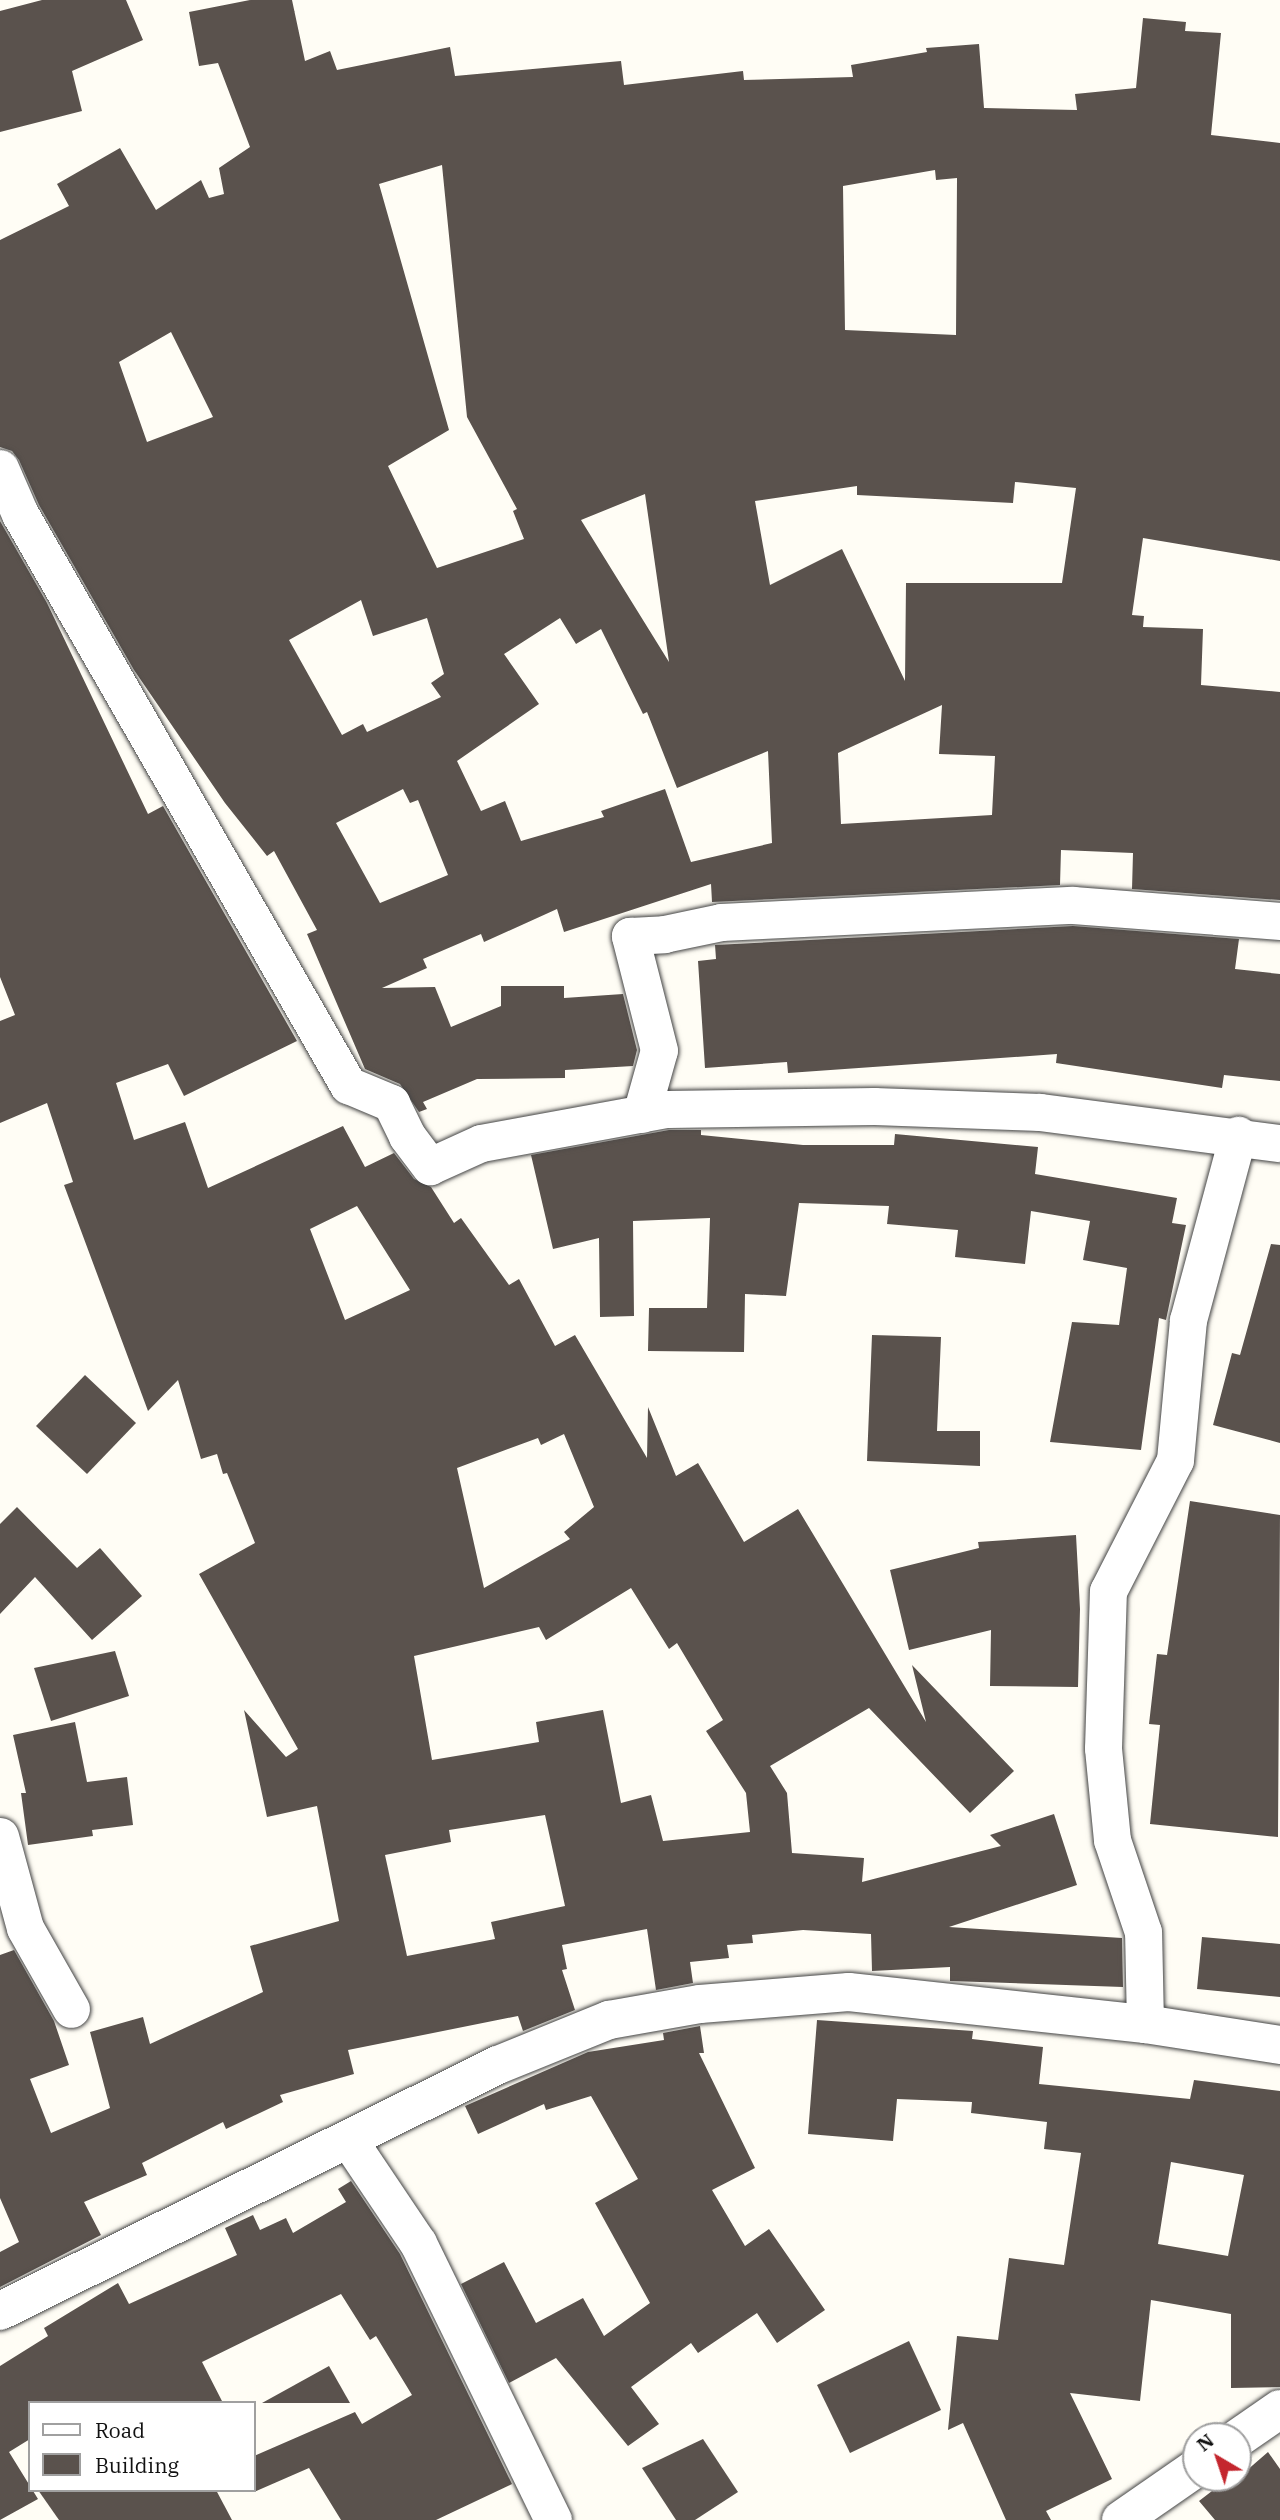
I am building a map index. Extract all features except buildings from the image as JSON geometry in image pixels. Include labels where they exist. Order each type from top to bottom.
[{"type":"street","points":[[0,468],[20,514],[348,1085],[391,1103],[407,1136],[430,1166],[481,1143],[667,1109],[874,1106],[1040,1112],[1238,1135],[1280,1143]]},
{"type":"street","points":[[641,1114],[659,1051],[630,936],[664,934],[721,922],[1073,905],[1280,921]]},
{"type":"street","points":[[1145,2024],[1143,1932],[1112,1840],[1103,1748],[1108,1591],[1175,1460],[1188,1320],[1238,1135]]},
{"type":"street","points":[[0,1836],[25,1928],[71,2009]]},
{"type":"street","points":[[0,2311],[498,2065],[609,2020],[700,2004],[849,1993],[1145,2024],[1280,2045]]},
{"type":"street","points":[[348,2139],[418,2243],[553,2520]]},
{"type":"street","points":[[1252,2428],[1280,2409]]},
{"type":"street","points":[[1121,2520],[1182,2478]]}]
